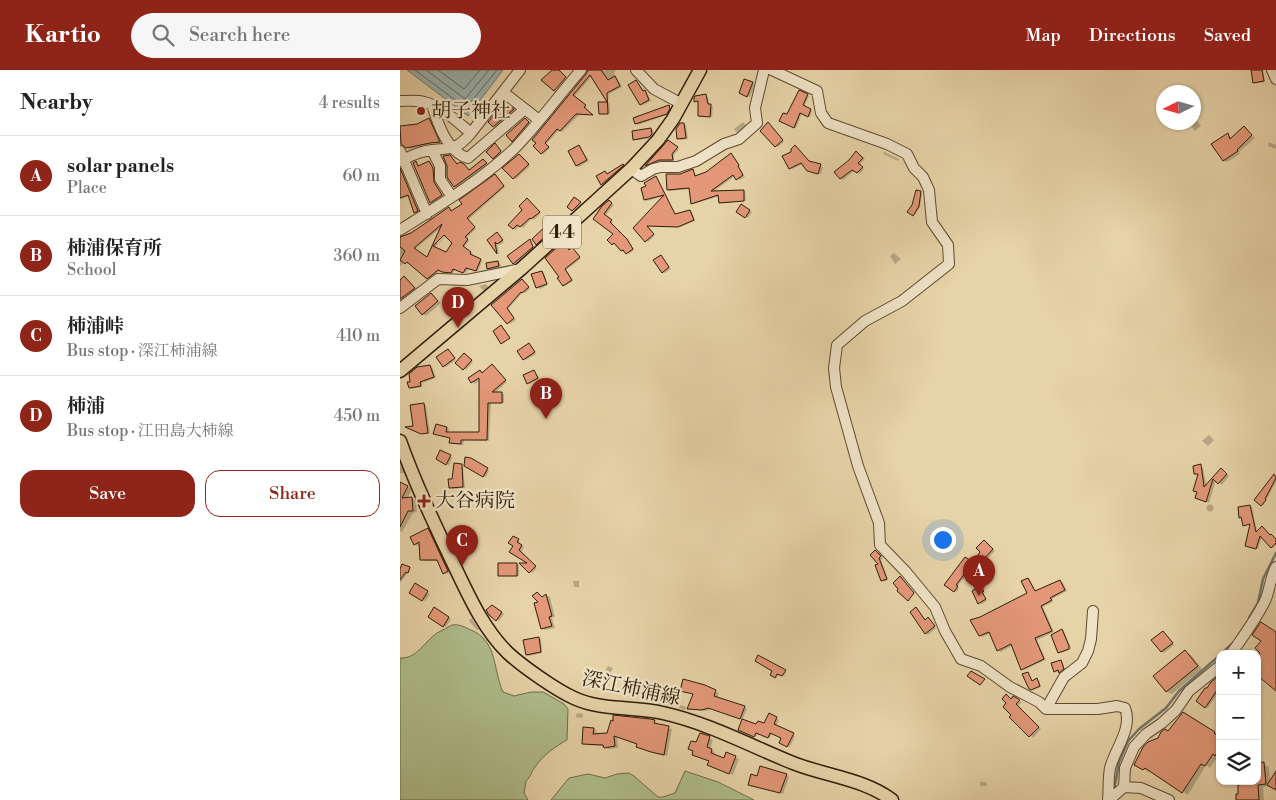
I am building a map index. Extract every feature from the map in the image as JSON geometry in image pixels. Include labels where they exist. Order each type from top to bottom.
[{"type":"main road","name":"44","points":[[400,371],[521,269],[631,169],[658,140],[682,104],[700,70]]},
{"type":"main road","name":"深江柿浦線","points":[[400,441],[432,521],[486,626],[508,653],[544,680],[574,698],[594,704],[662,713],[698,724],[796,764],[876,790],[892,800]]},
{"type":"street","points":[[427,214],[401,157],[420,152],[453,148],[464,142],[520,70]]},
{"type":"street","points":[[401,228],[427,214],[452,197],[484,174],[514,148],[581,70]]},
{"type":"street","points":[[636,70],[654,88],[682,104]]},
{"type":"street","points":[[631,169],[641,176],[661,167],[678,167],[696,161],[724,144],[739,139],[757,123],[755,108],[764,70]]},
{"type":"street","points":[[772,70],[817,91],[821,113],[828,123],[886,144],[907,154],[914,168],[923,177],[929,190],[932,222],[948,245],[949,264],[902,301],[865,321],[837,345],[834,368],[836,388],[858,466],[879,523],[880,545],[906,572],[935,607],[945,631],[962,659],[981,666],[1010,688],[1039,702],[1046,709],[1098,709],[1117,706],[1125,708],[1128,716],[1123,736],[1110,769],[1108,800]]},
{"type":"street","points":[[1272,70],[1276,79]]},
{"type":"street","points":[[503,92],[539,120]]},
{"type":"street","points":[[400,101],[424,102],[432,105],[471,133]]},
{"type":"street","points":[[432,105],[438,122],[453,148],[468,158],[524,109]]},
{"type":"street","points":[[432,150],[440,166],[440,179],[452,197]]},
{"type":"street","points":[[400,308],[438,279],[466,280],[521,269]]},
{"type":"street","points":[[1234,650],[1261,608],[1276,567]]},
{"type":"street","points":[[1046,709],[1064,677],[1082,663],[1088,651],[1092,639],[1093,611]]},
{"type":"street","points":[[1124,787],[1125,768],[1134,747],[1146,734],[1176,710],[1189,691],[1216,669]]},
{"type":"street","points":[[1108,800],[1124,787],[1141,788],[1169,800]]},
{"type":"green space","points":[[452,625],[460,625],[471,630],[486,641],[493,657],[503,692],[514,696],[531,692],[543,692],[564,704],[568,709],[567,740],[545,755],[526,781],[524,793],[528,800],[400,800],[400,658],[406,658],[416,653],[437,633]]},
{"type":"green space","points":[[685,771],[718,782],[754,800],[551,800],[569,778],[588,774],[605,778],[629,773],[658,797],[663,797],[675,793]]},
{"type":"water","points":[[407,70],[503,70],[468,116]]},
{"type":"building","points":[[552,70],[559,70],[566,77],[554,91],[541,80]]},
{"type":"building","points":[[588,70],[601,70],[608,80],[615,76],[620,86],[607,93],[608,114],[599,114],[598,102],[607,102],[590,75],[573,95],[586,105],[584,107],[593,115],[576,114],[560,131],[557,129],[545,143],[549,147],[541,154],[533,146],[536,143],[532,140]]},
{"type":"building","points":[[1251,70],[1262,70],[1264,81],[1253,83]]},
{"type":"building","points":[[744,79],[753,82],[747,97],[739,93]]},
{"type":"building","points":[[636,80],[643,91],[645,90],[649,100],[640,105],[628,85]]},
{"type":"building","points":[[799,90],[808,94],[803,105],[811,109],[808,117],[800,113],[794,128],[779,121],[783,113],[787,114]]},
{"type":"building","points":[[706,94],[708,104],[711,104],[710,117],[698,116],[698,101],[694,102],[694,98],[695,96]]},
{"type":"building","points":[[505,103],[514,109],[493,127],[488,122]]},
{"type":"building","points":[[669,105],[670,108],[667,114],[635,124],[633,118]]},
{"type":"building","points":[[429,118],[440,142],[406,148],[401,144],[400,126],[417,124]]},
{"type":"building","points":[[525,118],[529,122],[512,142],[506,135]]},
{"type":"building","points":[[768,122],[783,140],[775,147],[760,131]]},
{"type":"building","points":[[680,123],[684,123],[686,138],[677,139],[676,129]]},
{"type":"building","points":[[1244,126],[1252,135],[1238,151],[1223,161],[1211,144],[1228,133],[1230,139]]},
{"type":"building","points":[[651,128],[652,134],[649,137],[633,140],[632,131]]},
{"type":"building","points":[[668,140],[678,147],[672,154],[673,160],[659,160],[645,166]]},
{"type":"building","points":[[495,143],[501,151],[493,159],[486,152]]},
{"type":"building","points":[[579,145],[587,160],[576,166],[568,151]]},
{"type":"building","points":[[795,145],[809,161],[821,164],[818,174],[807,171],[801,163],[789,169],[782,156],[791,152]]},
{"type":"building","points":[[856,151],[863,158],[858,163],[863,167],[857,173],[852,170],[840,179],[834,172],[849,160]]},
{"type":"building","points":[[731,153],[743,175],[736,180],[733,175],[711,191],[744,190],[744,201],[719,203],[718,195],[691,204],[689,188],[667,190],[666,174],[680,174],[693,169],[695,176],[706,172]]},
{"type":"building","points":[[519,154],[529,164],[513,179],[502,168]]},
{"type":"building","points":[[450,155],[457,164],[460,162],[464,164],[469,170],[483,159],[487,163],[454,187],[447,177],[447,166],[443,156]]},
{"type":"building","points":[[416,161],[418,166],[429,161],[433,168],[434,182],[442,195],[430,203],[413,163]]},
{"type":"building","points":[[623,164],[601,185],[596,176],[605,171],[607,174]]},
{"type":"building","points":[[400,168],[418,211],[414,213],[408,195],[400,198]]},
{"type":"building","points":[[495,174],[504,186],[467,218],[475,227],[465,237],[468,239],[463,246],[471,252],[470,254],[481,259],[476,271],[466,268],[463,273],[453,269],[451,273],[438,270],[427,279],[407,262],[405,264],[400,260],[405,251],[400,247],[400,237],[411,233],[449,207],[451,211],[462,204],[459,200]],"holes":[[[442,224],[427,257],[414,248]],[[444,235],[452,243],[446,252],[433,246]]]},
{"type":"building","points":[[656,176],[675,214],[690,210],[694,220],[678,227],[647,226],[654,234],[645,242],[633,228],[664,195],[644,200],[641,188],[646,186],[644,183]]},
{"type":"building","points":[[916,190],[921,191],[919,206],[913,216],[907,212],[912,205]]},
{"type":"building","points":[[574,197],[581,202],[572,211],[567,207]]},
{"type":"building","points":[[527,198],[540,212],[520,227],[517,225],[513,229],[508,225],[522,210],[519,206]]},
{"type":"building","points":[[609,200],[612,203],[604,214],[612,220],[610,222],[627,239],[633,249],[626,254],[614,243],[612,245],[607,240],[613,234],[593,219]]},
{"type":"building","points":[[741,204],[750,210],[745,218],[736,212]]},
{"type":"building","points":[[548,224],[553,229],[536,245],[532,239]]},
{"type":"building","points":[[497,232],[503,240],[497,244],[495,242],[497,254],[487,240]]},
{"type":"building","points":[[530,239],[533,247],[513,264],[507,256]]},
{"type":"building","points":[[562,243],[569,250],[572,247],[580,257],[565,269],[572,280],[563,286],[557,278],[559,277],[545,258]]},
{"type":"building","points":[[661,255],[669,267],[662,273],[653,260]]},
{"type":"building","points":[[498,261],[499,266],[487,269],[486,263]]},
{"type":"building","points":[[542,271],[547,284],[536,288],[531,274]]},
{"type":"building","points":[[404,276],[415,288],[400,299],[400,280]]},
{"type":"building","points":[[522,279],[529,287],[521,292],[507,308],[514,318],[507,324],[491,305]]},
{"type":"building","points":[[431,293],[438,301],[422,315],[415,306]]},
{"type":"building","points":[[501,325],[510,338],[501,344],[493,331]]},
{"type":"building","points":[[529,343],[535,352],[523,360],[517,351]]},
{"type":"building","points":[[448,349],[455,358],[443,367],[436,357]]},
{"type":"building","points":[[464,353],[472,360],[463,370],[455,363]]},
{"type":"building","points":[[492,364],[506,380],[492,392],[502,392],[502,403],[488,403],[487,440],[461,440],[461,444],[449,443],[450,438],[433,434],[436,424],[447,427],[446,432],[479,432],[479,378],[471,383],[468,378],[480,370],[482,373]]},
{"type":"building","points":[[430,365],[434,377],[420,382],[421,386],[409,388],[407,382],[410,382],[409,374],[417,367]]},
{"type":"building","points":[[534,370],[538,378],[527,384],[523,375]]},
{"type":"building","points":[[424,403],[428,433],[421,434],[405,427],[413,426],[410,405]]},
{"type":"building","points":[[440,450],[451,455],[446,465],[436,459]]},
{"type":"building","points":[[465,457],[471,458],[488,468],[483,477],[464,466]]},
{"type":"building","points":[[454,463],[462,464],[463,487],[449,488],[448,479],[452,479]]},
{"type":"building","points":[[1201,464],[1204,487],[1221,468],[1227,474],[1218,484],[1213,479],[1206,502],[1195,498],[1197,492],[1193,491],[1198,474],[1194,474],[1193,466]]},
{"type":"building","points":[[1274,474],[1276,478],[1266,500],[1261,506],[1254,500]]},
{"type":"building","points":[[400,482],[408,486],[402,498],[412,497],[413,511],[408,511],[400,527]]},
{"type":"building","points":[[1250,505],[1256,532],[1262,526],[1276,539],[1276,543],[1271,548],[1260,536],[1256,549],[1245,546],[1250,524],[1243,526],[1241,517],[1239,518],[1238,507]]},
{"type":"building","points":[[428,528],[448,571],[443,574],[437,560],[420,560],[419,542],[414,545],[410,537]]},
{"type":"building","points":[[513,536],[519,539],[517,542],[522,545],[519,550],[536,566],[529,573],[519,563],[527,563],[509,552],[513,546],[508,543]]},
{"type":"building","points":[[984,540],[993,549],[973,576],[966,572],[956,585],[958,586],[954,592],[944,585],[965,557],[973,562],[980,552],[976,548]]},
{"type":"building","points":[[875,550],[881,556],[879,558],[887,579],[881,581],[875,565],[878,564],[870,555]]},
{"type":"building","points":[[498,563],[517,563],[517,576],[498,576]]},
{"type":"building","points":[[402,564],[410,567],[408,573],[406,572],[400,580],[400,569]]},
{"type":"building","points":[[900,576],[914,593],[908,601],[897,591],[898,589],[893,583]]},
{"type":"building","points":[[1028,578],[1035,591],[1060,580],[1065,590],[1050,598],[1052,600],[1041,606],[1052,631],[1035,638],[1044,659],[1021,670],[1011,644],[997,651],[989,632],[979,636],[970,620],[980,617],[1027,593],[1021,581]]},
{"type":"building","points":[[415,583],[428,591],[422,601],[409,593]]},
{"type":"building","points":[[980,586],[984,591],[982,592],[986,599],[978,604],[972,591]]},
{"type":"building","points":[[537,592],[542,597],[546,594],[552,616],[549,617],[552,626],[541,629],[534,603],[538,602],[532,596]]},
{"type":"building","points":[[492,605],[502,612],[496,621],[486,610]]},
{"type":"building","points":[[434,607],[449,617],[443,627],[428,617]]},
{"type":"building","points":[[916,607],[925,620],[928,617],[935,626],[925,634],[910,612]]},
{"type":"building","points":[[1261,622],[1276,632],[1276,691],[1261,678],[1261,650],[1255,648],[1261,641],[1252,635]]},
{"type":"building","points":[[1062,629],[1069,649],[1058,653],[1051,635]]},
{"type":"building","points":[[1163,631],[1173,643],[1161,652],[1151,640]]},
{"type":"building","points":[[539,637],[541,652],[526,655],[523,640]]},
{"type":"building","points":[[1185,650],[1198,666],[1166,692],[1153,676]]},
{"type":"building","points":[[758,655],[786,670],[782,676],[777,674],[775,678],[770,675],[772,671],[755,661]]},
{"type":"building","points":[[1061,660],[1064,669],[1059,673],[1058,670],[1054,672],[1051,663]]},
{"type":"building","points":[[971,671],[985,679],[980,685],[967,676]]},
{"type":"building","points":[[1028,672],[1032,681],[1037,678],[1040,686],[1029,689],[1022,674]]},
{"type":"building","points":[[1216,678],[1216,692],[1205,708],[1196,701]]},
{"type":"building","points":[[683,679],[705,685],[716,690],[714,696],[745,706],[740,719],[708,708],[702,710],[687,709],[693,694],[680,691]]},
{"type":"building","points":[[1006,694],[1011,699],[1013,696],[1020,700],[1016,704],[1039,727],[1029,737],[1009,717],[1011,715],[1003,707],[1006,703],[1002,699]]},
{"type":"building","points":[[1183,712],[1216,734],[1216,755],[1215,756],[1213,754],[1205,766],[1201,764],[1182,793],[1145,768],[1143,770],[1134,765],[1143,747],[1148,742],[1158,738],[1165,729],[1168,731]]},
{"type":"building","points":[[769,713],[777,717],[774,724],[794,733],[787,747],[779,743],[781,738],[770,733],[768,738],[756,733],[754,737],[738,730],[742,719],[756,724],[758,721],[764,723]]},
{"type":"building","points":[[613,715],[650,719],[655,720],[654,723],[669,726],[664,755],[636,747],[637,744],[614,736],[615,746],[604,748],[603,745],[582,744],[583,727],[594,728],[593,734],[607,733],[611,720],[613,721]]},
{"type":"building","points":[[700,733],[710,736],[707,747],[712,749],[711,753],[724,758],[726,752],[736,756],[729,774],[707,765],[709,761],[692,755],[693,751],[688,749],[691,741],[696,742]]},
{"type":"building","points":[[1261,762],[1264,762],[1266,784],[1261,785]]},
{"type":"building","points":[[760,766],[787,774],[780,793],[748,785],[751,774],[757,776]]},
{"type":"building","points":[[1276,771],[1276,790],[1267,785]]},
{"type":"building","points":[[1238,785],[1258,785],[1259,800],[1236,800],[1236,794],[1238,794]]},
{"type":"waterway","points":[[1249,618],[1258,603],[1263,579],[1276,553]]},
{"type":"waterway","points":[[1225,650],[1234,642]]},
{"type":"waterway","points":[[1116,791],[1115,785],[1119,762],[1128,741],[1139,729],[1166,708],[1179,691],[1216,659]]},
{"type":"place","name":"胡子神社","points":[[421,111]]},
{"type":"place","name":"柿浦","points":[[458,328]]},
{"type":"place","name":"柿浦保育所","points":[[546,419]]},
{"type":"place","name":"大谷病院","points":[[424,501]]},
{"type":"place","name":"柿浦峠","points":[[462,566]]},
{"type":"place","name":"solar panels","points":[[979,596]]}]
